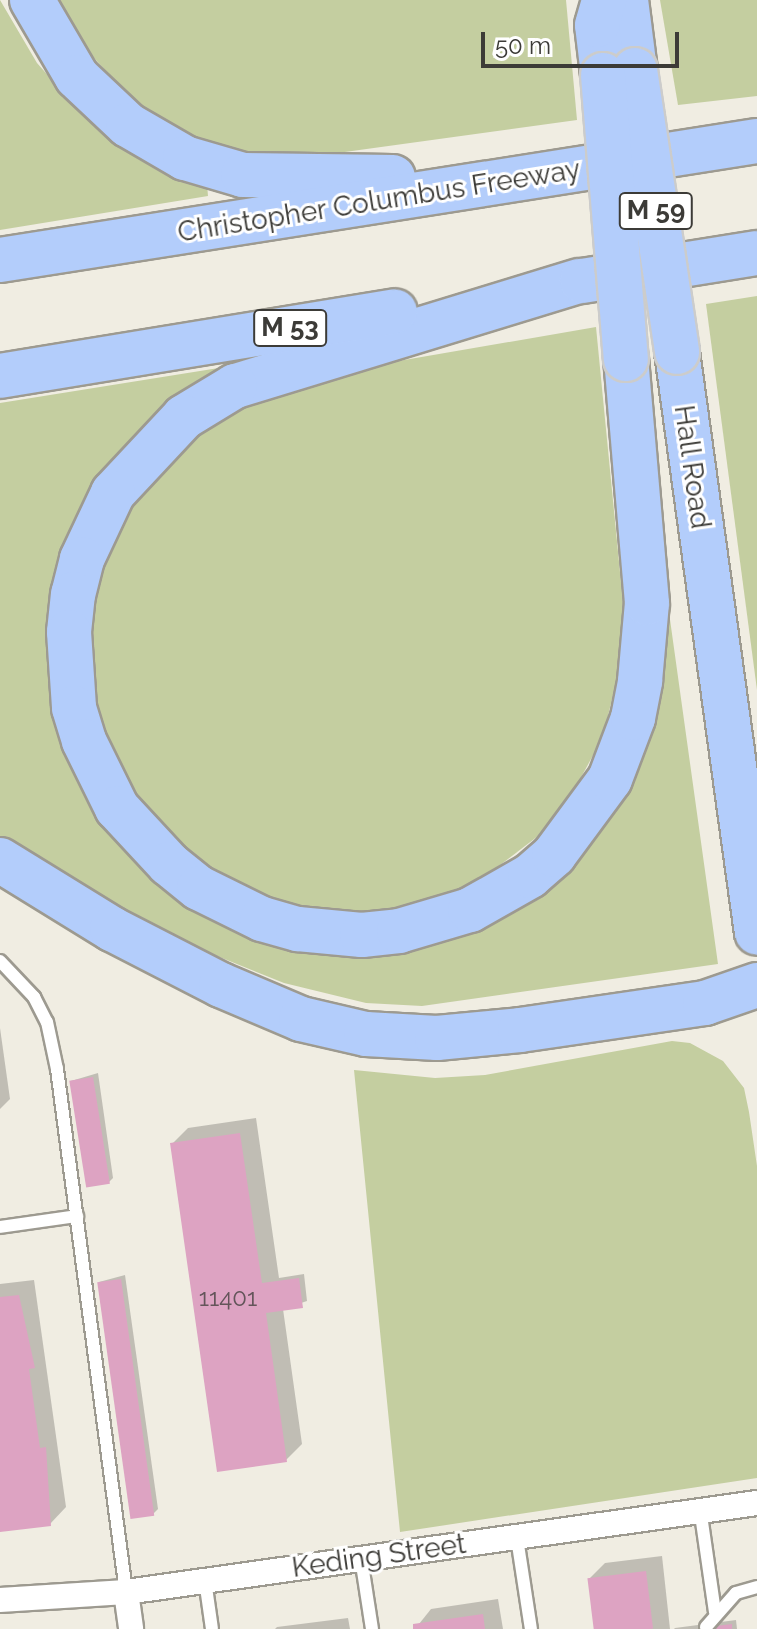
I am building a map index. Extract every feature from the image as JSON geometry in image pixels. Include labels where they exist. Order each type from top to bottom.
[{"type":"highway","points":[[32,0],[57,48],[99,100],[128,125],[185,158],[243,175],[519,179]]},
{"type":"highway","points":[[579,281],[235,386],[184,417],[113,493],[87,548],[73,594],[73,696],[100,778],[117,808],[169,864],[199,888],[262,919],[298,929],[362,935],[399,931],[470,910],[530,876],[554,855],[610,779],[640,681],[647,603],[626,359],[619,73],[597,25],[604,0]]},
{"type":"highway","name":"Hall Road","points":[[626,0],[619,73],[677,352],[757,933]]},
{"type":"highway","name":"Christopher Columbus Freeway","points":[[0,260],[757,141]]},
{"type":"highway","name":"M 53","points":[[0,376],[757,253]]},
{"type":"highway","points":[[0,860],[112,929],[221,985],[301,1019],[366,1034],[437,1038],[520,1030],[705,1003],[757,985]]},
{"type":"street","name":"Keding Street","points":[[0,1600],[126,1592],[361,1558],[701,1515],[757,1503]]},
{"type":"street","points":[[126,1592],[131,1629]]},
{"type":"lane","points":[[0,961],[34,997],[47,1022],[77,1216],[126,1592]]},
{"type":"lane","points":[[0,1227],[77,1216]]},
{"type":"lane","points":[[701,1515],[715,1612]]},
{"type":"lane","points":[[517,1538],[531,1629]]},
{"type":"lane","points":[[361,1558],[372,1629]]},
{"type":"lane","points":[[205,1580],[212,1629]]},
{"type":"lane","points":[[706,1627],[715,1612],[736,1593],[757,1587]]},
{"type":"green space","points":[[0,0],[37,63],[83,115],[110,137],[207,184],[208,196],[0,230]]},
{"type":"green space","points":[[58,0],[566,0],[577,120],[323,155],[250,156],[196,143],[148,113],[91,55]]},
{"type":"green space","points":[[660,0],[757,0],[757,96],[678,105]]},
{"type":"green space","points":[[757,296],[757,690],[706,304]]},
{"type":"green space","points":[[596,327],[624,613],[623,653],[603,737],[567,803],[542,833],[487,875],[454,892],[383,913],[307,910],[271,901],[206,869],[176,844],[129,789],[98,719],[91,686],[92,612],[98,574],[128,502],[179,446],[251,400],[352,369]]},
{"type":"green space","points":[[225,367],[104,479],[68,739],[286,944],[544,882],[667,598],[718,964],[422,1006],[366,1003],[284,983],[185,943],[0,837],[0,403]]},
{"type":"green space","points":[[672,1041],[690,1043],[723,1061],[744,1088],[749,1112],[757,1166],[757,1478],[400,1532],[354,1070],[435,1078],[485,1075]]},
{"type":"building","points":[[93,1077],[110,1184],[86,1187],[69,1081]]},
{"type":"building","points":[[240,1133],[262,1283],[299,1278],[303,1308],[266,1313],[287,1462],[217,1472],[170,1143]]},
{"type":"building","points":[[121,1279],[154,1516],[130,1519],[97,1282]]},
{"type":"building","points":[[19,1295],[35,1368],[29,1369],[40,1448],[46,1447],[51,1526],[0,1532],[0,1297]]},
{"type":"building","points":[[646,1571],[653,1629],[594,1629],[587,1578]]},
{"type":"building","points":[[483,1614],[485,1629],[413,1629],[413,1624]]},
{"type":"building","points":[[732,1624],[732,1629],[708,1629],[708,1627]]}]
